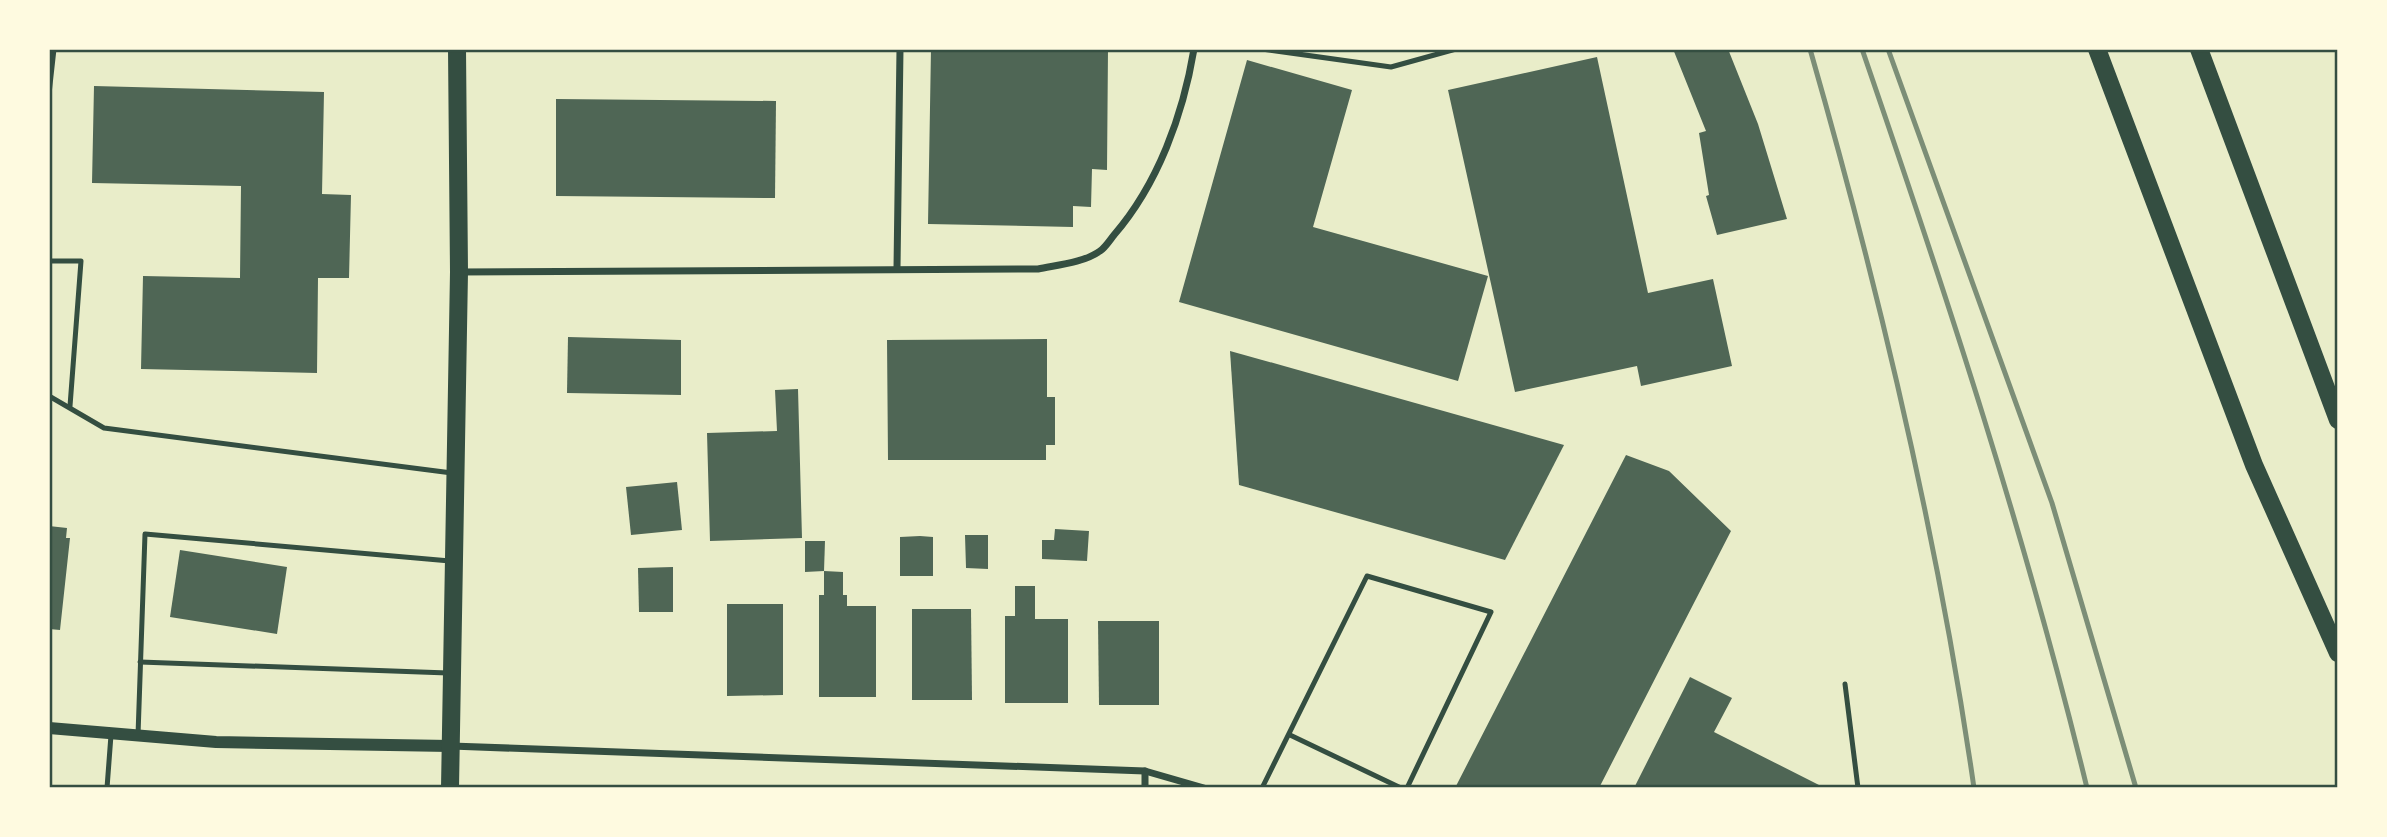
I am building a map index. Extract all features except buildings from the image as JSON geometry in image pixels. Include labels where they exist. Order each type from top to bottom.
[{"type":"main road","points":[[450,788],[458,272],[457,49]]},
{"type":"main road","points":[[2097,49],[2254,465],[2338,653]]},
{"type":"main road","points":[[2199,49],[2338,420]]},
{"type":"street","points":[[897,268],[900,49]]},
{"type":"street","points":[[458,272],[1038,269],[1073,262],[1100,251],[1132,214],[1157,169],[1188,85],[1194,49]]},
{"type":"street","points":[[49,729],[216,742],[450,746],[1145,771],[1204,788]]},
{"type":"street","points":[[1145,771],[1145,788]]},
{"type":"lane","points":[[49,94],[54,49]]},
{"type":"lane","points":[[1262,49],[1391,67],[1455,49]]},
{"type":"lane","points":[[49,261],[81,261],[70,406]]},
{"type":"lane","points":[[49,396],[104,428],[455,474]]},
{"type":"lane","points":[[138,736],[145,534],[453,561]]},
{"type":"lane","points":[[1262,788],[1367,576],[1491,612],[1407,788]]},
{"type":"lane","points":[[140,662],[451,673]]},
{"type":"lane","points":[[1844,684],[1858,788]]},
{"type":"lane","points":[[107,788],[111,735]]},
{"type":"lane","points":[[1290,736],[1401,788]]},
{"type":"railway","points":[[1810,49],[1860,232],[1905,416],[1943,601],[1974,788]]},
{"type":"railway","points":[[1862,49],[1983,416],[2038,601],[2087,788]]},
{"type":"railway","points":[[1888,49],[2052,503],[2136,788]]}]
